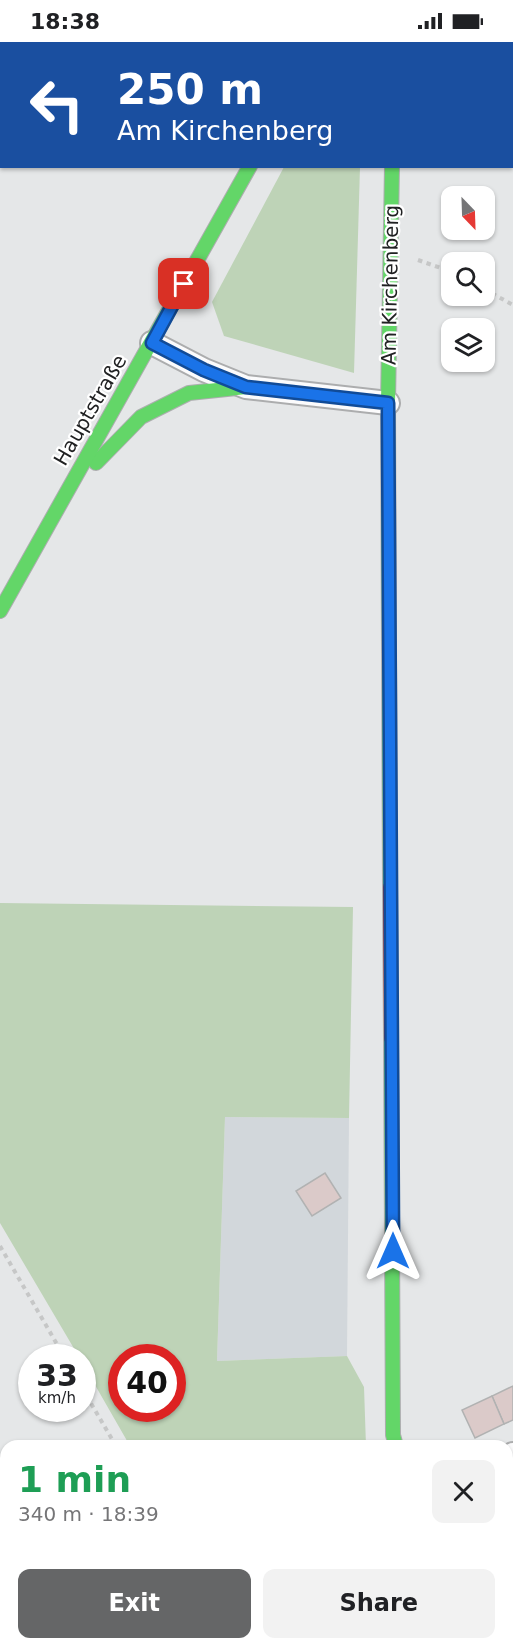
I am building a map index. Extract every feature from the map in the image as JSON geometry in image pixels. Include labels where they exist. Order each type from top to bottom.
[{"type":"street","name":"Hauptstraße","points":[[0,611],[249,168]]},
{"type":"street","name":"Am Kirchenberg","points":[[392,168],[388,403],[394,1440]]},
{"type":"street","points":[[152,343],[204,370],[246,387]]},
{"type":"street","points":[[63,496],[141,417],[189,393],[246,387],[388,403]]},
{"type":"path","points":[[391,261],[416,260],[441,268]]},
{"type":"path","points":[[495,295],[513,305]]},
{"type":"path","points":[[0,1246],[57,1344]]},
{"type":"path","points":[[96,1412],[112,1440]]},
{"type":"shaded area","points":[[225,1117],[349,1118],[347,1356],[217,1361]]},
{"type":"green space","points":[[283,168],[360,168],[354,373],[224,336],[212,302]]},
{"type":"green space","points":[[0,903],[353,907],[349,1118],[225,1117],[217,1361],[347,1356],[364,1387],[366,1440],[127,1440],[116,1422],[186,1422],[186,1344],[108,1344],[108,1408],[96,1387],[96,1344],[71,1344],[0,1223]]},
{"type":"building","points":[[325,1173],[341,1198],[312,1216],[296,1191]]},
{"type":"building","points":[[513,1386],[513,1420],[504,1424],[492,1396]]},
{"type":"building","points":[[492,1396],[504,1424],[475,1438],[462,1410]]},
{"type":"traffic: fast","points":[[0,611],[249,168]]},
{"type":"traffic: fast","points":[[390,887],[388,403],[392,168]]},
{"type":"traffic: fast","points":[[96,463],[141,417],[189,393],[246,387]]},
{"type":"traffic: fast","points":[[391,1038],[394,1440]]},
{"type":"traffic: jam","points":[[390,887],[391,1038]]},
{"type":"route","points":[[184,284],[152,343],[204,370],[246,387],[388,403],[393,1251]]}]
